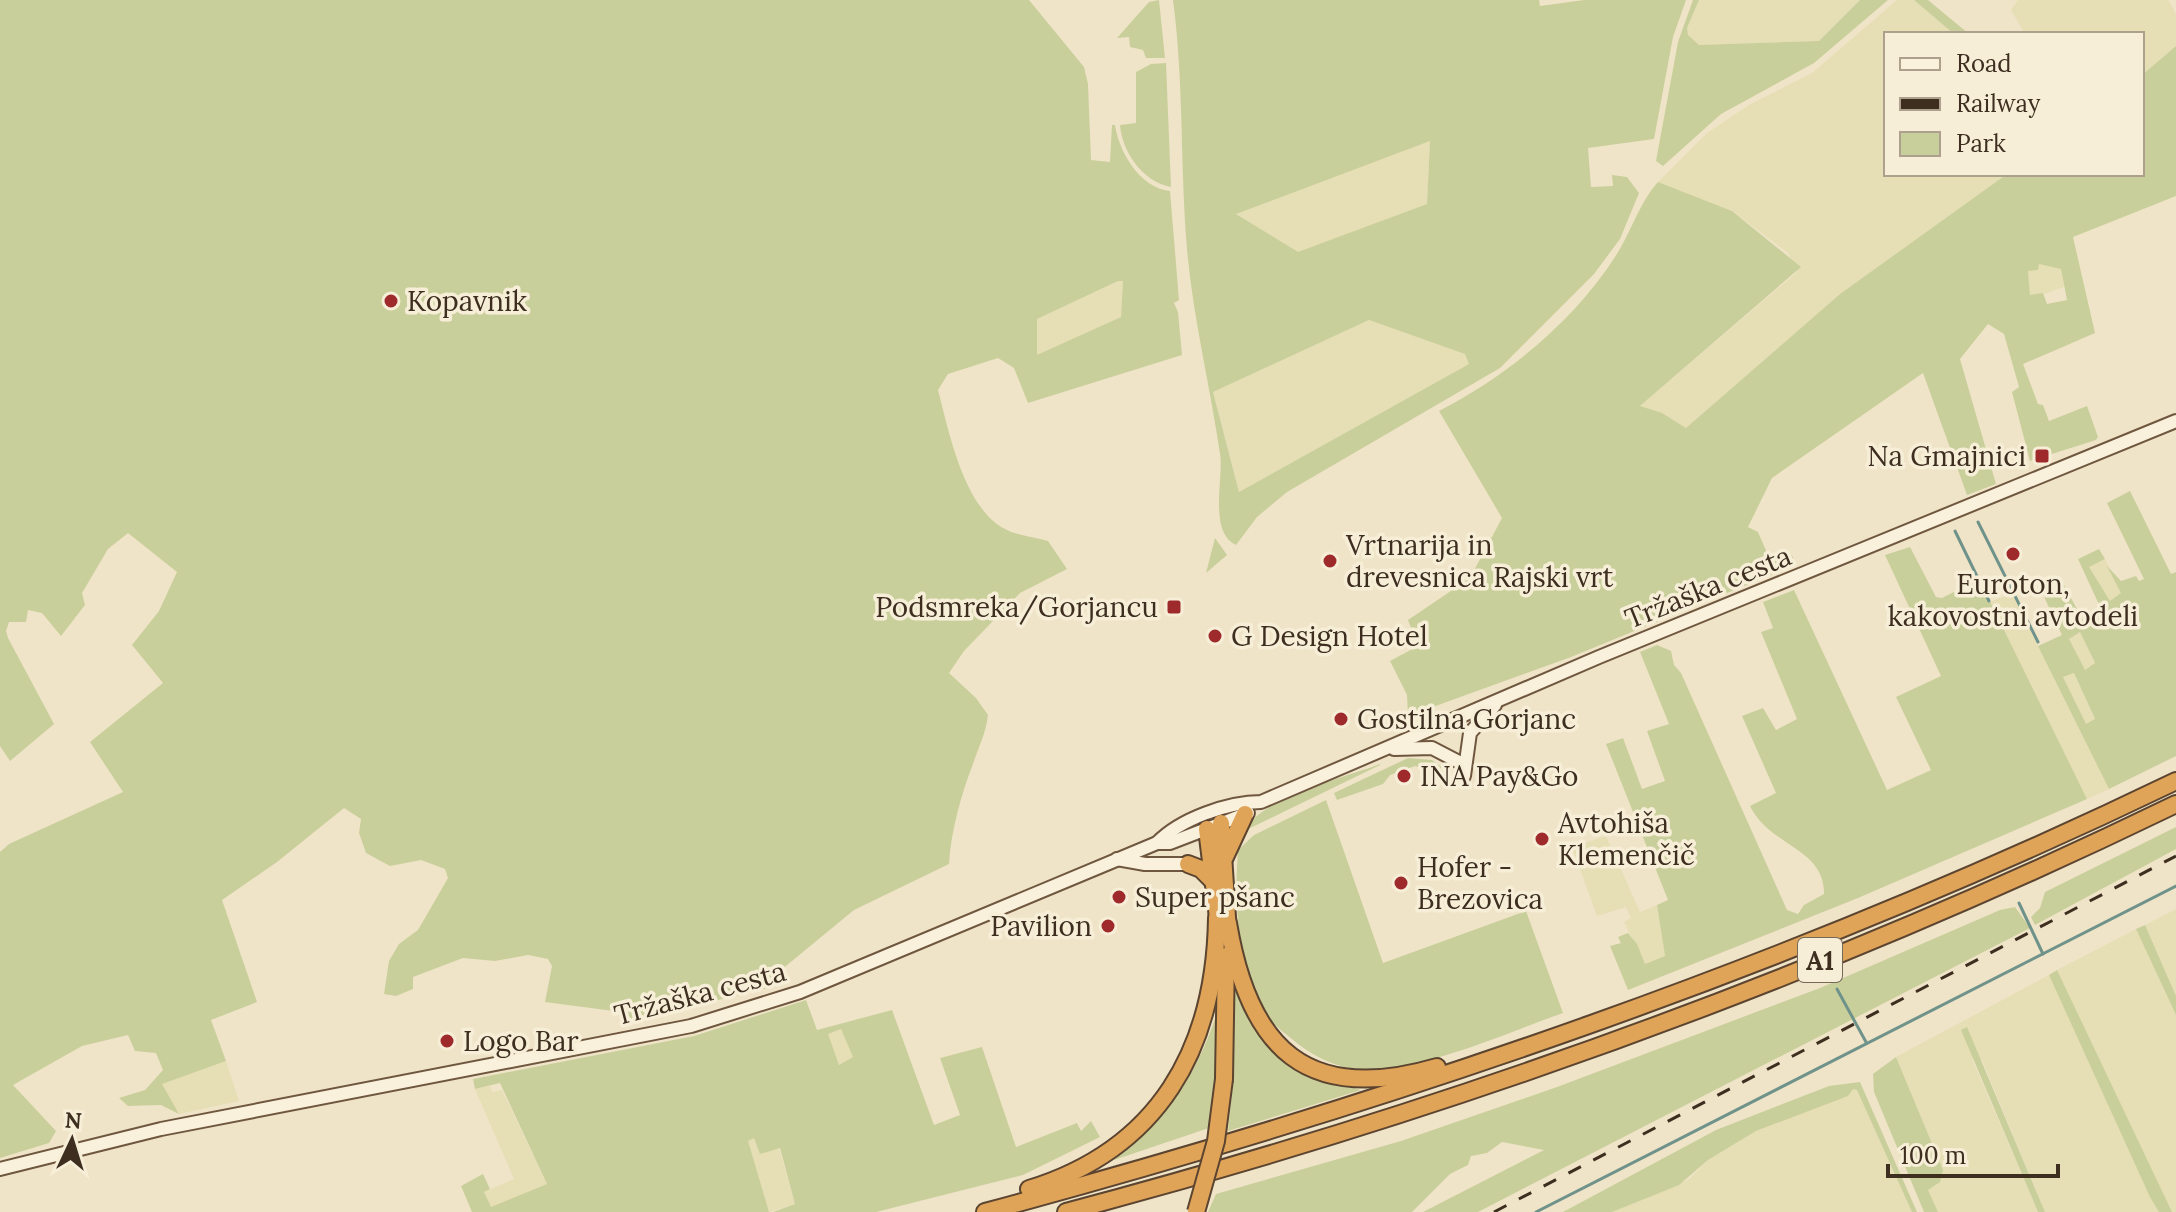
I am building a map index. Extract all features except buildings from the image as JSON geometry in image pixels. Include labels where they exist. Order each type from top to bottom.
[{"type":"highway","name":"A1","points":[[984,1212],[1256,1136],[1497,1057],[1827,934],[2034,847],[2176,781]]},
{"type":"highway","name":"A1","points":[[1066,1212],[1359,1126],[1653,1024],[1956,904],[2176,804]]},
{"type":"highway","points":[[1225,857],[1245,814]]},
{"type":"highway","points":[[1214,826],[1213,881],[1237,970],[1253,1013],[1279,1045],[1307,1065],[1336,1076],[1367,1080],[1407,1076],[1468,1057],[1497,1057]]},
{"type":"highway","points":[[1196,1212],[1214,1149],[1224,1079],[1225,857],[1214,826]]},
{"type":"highway","points":[[1188,864],[1201,869],[1213,881]]},
{"type":"highway","points":[[984,1212],[1002,1198],[1056,1181],[1094,1162],[1129,1136],[1169,1092],[1191,1054],[1210,1002],[1223,920]]},
{"type":"main road","name":"Tržaška cesta","points":[[1157,843],[1167,832],[1240,802],[1261,802],[1504,698],[2176,421]]},
{"type":"main road","points":[[1464,776],[1470,733],[1504,698]]},
{"type":"main road","points":[[1378,751],[1424,746],[1441,751],[1459,762]]},
{"type":"main road","name":"Tržaška cesta","points":[[0,1169],[88,1144],[170,1127],[691,1026],[800,992],[1157,843],[1170,843],[1245,814],[1257,809],[1261,802]]},
{"type":"main road","points":[[1117,859],[1145,864],[1171,861],[1188,864]]},
{"type":"shaded area","points":[[1699,0],[1860,0],[1819,41],[1698,45],[1688,35],[1687,28]]},
{"type":"shaded area","points":[[1897,0],[1914,0],[1952,32],[1884,32],[1884,176],[2004,176],[1840,294],[1686,428],[1639,407],[1797,272],[1788,253],[1732,211],[1658,182],[1707,133],[1749,105],[1812,73]]},
{"type":"shaded area","points":[[2018,0],[2168,0],[2176,14],[2176,46],[2144,73],[2144,32],[2024,32],[2011,10]]},
{"type":"shaded area","points":[[1430,141],[1427,204],[1298,253],[1235,213]]},
{"type":"shaded area","points":[[2039,264],[2061,268],[2064,287],[2038,296],[2030,295],[2028,271],[2037,270]]},
{"type":"shaded area","points":[[1123,281],[1121,317],[1037,356],[1037,319]]},
{"type":"shaded area","points":[[1369,320],[1466,354],[1469,364],[1239,492],[1213,392]]},
{"type":"shaded area","points":[[2105,559],[2122,594],[2110,601],[2088,567]]},
{"type":"shaded area","points":[[2012,593],[2109,789],[2087,799],[1990,602]]},
{"type":"shaded area","points":[[2080,632],[2095,664],[2084,670],[2069,639]]},
{"type":"shaded area","points":[[2074,673],[2095,720],[2085,725],[2063,677]]},
{"type":"shaded area","points":[[1606,836],[1640,912],[1657,905],[1665,956],[1645,964],[1624,922],[1631,918],[1626,907],[1597,916],[1572,847]]},
{"type":"shaded area","points":[[2176,909],[2176,996],[2145,925]]},
{"type":"shaded area","points":[[2136,929],[2176,1015],[2176,1212],[2172,1212],[2149,1167],[2057,970]]},
{"type":"shaded area","points":[[2049,975],[2159,1212],[2045,1212],[1982,1060],[1972,1059],[2038,1212],[1938,1212],[1928,1190],[1943,1170],[1896,1057]]},
{"type":"shaded area","points":[[841,1028],[854,1058],[839,1065],[827,1033]]},
{"type":"shaded area","points":[[226,1061],[239,1101],[179,1114],[161,1084]]},
{"type":"shaded area","points":[[490,1086],[492,1092],[502,1090],[547,1184],[490,1208],[484,1192],[514,1179],[475,1089]]},
{"type":"shaded area","points":[[1853,1089],[1857,1090],[1881,1138],[1912,1212],[1612,1212],[1689,1179],[1708,1160],[1756,1131],[1847,1096]]},
{"type":"shaded area","points":[[755,1138],[779,1148],[795,1204],[769,1212],[747,1140]]},
{"type":"green space","points":[[0,0],[1029,0],[1084,67],[1088,84],[1091,160],[1110,162],[1112,125],[1115,125],[1126,157],[1140,176],[1170,191],[1179,300],[1174,303],[1178,312],[1182,355],[1028,403],[1014,368],[998,358],[948,374],[938,390],[960,467],[979,504],[991,519],[1005,529],[1048,541],[1067,569],[1020,593],[964,651],[949,673],[976,698],[988,715],[957,813],[949,864],[854,910],[775,975],[772,987],[627,1022],[621,1012],[545,1002],[552,966],[548,959],[528,955],[495,961],[463,958],[413,977],[413,989],[396,996],[384,994],[389,961],[399,944],[418,930],[448,878],[445,869],[421,860],[390,866],[366,853],[359,833],[361,819],[344,808],[277,862],[222,900],[257,1002],[211,1020],[226,1061],[162,1084],[179,1114],[161,1105],[128,1106],[119,1098],[145,1090],[163,1070],[156,1053],[135,1051],[128,1035],[82,1046],[13,1085],[56,1131],[49,1143],[0,1158],[0,852],[9,844],[123,792],[90,742],[163,683],[132,645],[159,611],[177,572],[128,533],[108,549],[82,593],[85,605],[61,636],[42,613],[28,610],[26,622],[9,622],[6,631],[8,638],[54,724],[10,761],[0,746]],"holes":[[[1123,281],[1121,317],[1037,355],[1037,319]]]},
{"type":"green space","points":[[1159,0],[1165,58],[1146,58],[1143,50],[1130,47],[1129,37],[1117,38],[1149,2]]},
{"type":"green space","points":[[1173,0],[1539,0],[1540,6],[1584,0],[1686,0],[1673,37],[1654,139],[1588,148],[1591,187],[1613,186],[1612,175],[1627,177],[1639,193],[1620,239],[1594,274],[1500,368],[1287,492],[1257,517],[1236,545],[1222,529],[1220,454],[1190,275]],"holes":[[[1430,141],[1427,204],[1298,252],[1236,214]],[[1369,320],[1465,354],[1469,364],[1239,492],[1213,392]]]},
{"type":"green space","points":[[1693,0],[1699,0],[1687,28],[1688,35],[1699,45],[1819,41],[1860,0],[1888,0],[1814,63],[1721,114],[1663,166],[1656,161],[1678,42]]},
{"type":"green space","points":[[1914,0],[1928,0],[1967,32],[1952,32]]},
{"type":"green space","points":[[2176,46],[2176,196],[2073,237],[2095,333],[2023,364],[2038,404],[2043,405],[2049,421],[2087,406],[2098,437],[2096,440],[2030,461],[2012,392],[2019,387],[2004,334],[1988,324],[1960,359],[1996,484],[1967,495],[1923,373],[1772,478],[1748,527],[1758,532],[1771,562],[1792,555],[1795,565],[1571,657],[1408,716],[1407,695],[1390,661],[1418,646],[1408,620],[1470,578],[1502,518],[1439,411],[1513,364],[1559,325],[1615,257],[1658,182],[1732,211],[1801,267],[1640,406],[1662,413],[1686,428],[1840,294],[2004,176],[2144,176],[2144,73]],"holes":[[[2039,264],[2061,269],[2067,300],[2047,304],[2043,293],[2030,295],[2028,271],[2038,270]]]},
{"type":"green space","points":[[1166,63],[1171,187],[1152,179],[1136,164],[1125,145],[1120,125],[1136,123],[1136,72],[1151,64]]},
{"type":"green space","points":[[2130,491],[2171,574],[2176,572],[2176,756],[2109,789],[2038,646],[2062,635],[2039,586],[2059,576],[2083,620],[2102,611],[2078,559],[2099,549],[2105,559],[2089,567],[2110,601],[2121,593],[2107,566],[2121,581],[2136,576],[2139,581],[2144,579],[2107,503]],"holes":[[[2080,632],[2095,663],[2085,670],[2069,639]],[[2074,673],[2095,719],[2086,724],[2063,677]]]},
{"type":"green space","points":[[1215,538],[1227,555],[1206,573]]},
{"type":"green space","points":[[1910,547],[1936,597],[1942,598],[1979,579],[2087,799],[1858,898],[1628,990],[1610,946],[1621,943],[1618,937],[1628,933],[1637,944],[1645,964],[1665,956],[1657,905],[1668,900],[1606,744],[1623,738],[1642,789],[1665,781],[1647,731],[1669,724],[1640,652],[1657,645],[1671,651],[1674,665],[1681,673],[1787,910],[1798,914],[1804,905],[1824,894],[1822,879],[1816,866],[1770,830],[1750,806],[1776,793],[1742,716],[1763,708],[1776,730],[1797,719],[1761,632],[1773,628],[1763,602],[1794,590],[1887,790],[1931,770],[1896,697],[1941,676],[1885,555]]},
{"type":"green space","points":[[1408,758],[1432,760],[1447,771],[1440,774],[1437,765],[1424,769],[1415,766],[1390,775],[1383,784],[1337,800],[1334,793]]},
{"type":"green space","points":[[1380,764],[1242,832],[1254,819],[1286,798]]},
{"type":"green space","points":[[1326,800],[1383,963],[1526,911],[1563,1013],[1436,1058],[1384,1068],[1359,1069],[1335,1064],[1305,1049],[1277,1027],[1257,997],[1244,957],[1238,913],[1238,850],[1254,835]]},
{"type":"green space","points":[[2176,827],[2176,849],[2035,925],[2031,917],[2040,908],[2045,892]]},
{"type":"green space","points":[[2015,907],[2030,928],[1478,1212],[1423,1212],[1544,1150],[1502,1142],[1487,1153],[1471,1156],[1468,1165],[1450,1174],[1412,1212],[1208,1212],[1216,1194],[1401,1141],[1557,1087],[1820,988],[2000,910]]},
{"type":"green space","points":[[2145,925],[2176,996],[2176,1015],[2136,929]]},
{"type":"green space","points":[[2057,970],[2172,1212],[2159,1212],[2150,1197],[2049,975]]},
{"type":"green space","points":[[1234,989],[1275,1054],[1303,1074],[1361,1090],[1228,1131],[1234,1073]]},
{"type":"green space","points":[[806,1000],[817,1030],[892,1010],[934,1125],[960,1115],[940,1058],[982,1047],[1016,1147],[1077,1123],[1081,1131],[1091,1121],[1100,1137],[1023,1175],[876,1212],[773,1212],[795,1204],[780,1148],[760,1154],[754,1138],[748,1141],[769,1212],[472,1212],[461,1186],[483,1174],[490,1189],[484,1192],[491,1207],[547,1184],[500,1083],[475,1089],[473,1079],[694,1036]],"holes":[[[841,1029],[853,1057],[839,1065],[828,1034]]]},
{"type":"green space","points":[[1219,1006],[1221,1035],[1212,1127],[1114,1160],[1151,1126],[1179,1092],[1201,1053]]},
{"type":"green space","points":[[1967,1027],[2045,1212],[2038,1212],[1961,1030]]},
{"type":"green space","points":[[1896,1057],[1943,1170],[1940,1182],[1928,1190],[1938,1212],[1924,1212],[1874,1092],[1873,1074]]},
{"type":"green space","points":[[1860,1082],[1917,1212],[1912,1212],[1857,1090],[1853,1089],[1848,1096],[1756,1131],[1708,1160],[1679,1185],[1612,1212],[1563,1212],[1716,1130],[1829,1086]]},
{"type":"waterway","points":[[1978,522],[2038,642]]},
{"type":"waterway","points":[[1955,531],[1989,601]]},
{"type":"waterway","points":[[1536,1212],[2176,886]]},
{"type":"waterway","points":[[2019,903],[2043,954]]},
{"type":"waterway","points":[[1837,989],[1866,1042]]},
{"type":"railway","points":[[1494,1212],[2176,856]]},
{"type":"place","name":"Kopavnik","points":[[391,301]]},
{"type":"place","name":"Na Gmajnici","points":[[2042,456]]},
{"type":"place","name":"Euroton, kakovostni avtodeli","points":[[2013,554]]},
{"type":"place","name":"Vrtnarija in drevesnica Rajski vrt","points":[[1330,561]]},
{"type":"place","name":"Podsmreka/Gorjancu","points":[[1174,607]]},
{"type":"place","name":"G Design Hotel","points":[[1215,636]]},
{"type":"place","name":"Gostilna Gorjanc","points":[[1341,719]]},
{"type":"place","name":"INA Pay&Go","points":[[1404,776]]},
{"type":"place","name":"Avtohiša Klemenčič","points":[[1542,839]]},
{"type":"place","name":"Hofer - Brezovica","points":[[1401,883]]},
{"type":"place","name":"Super pšanc","points":[[1119,897]]},
{"type":"place","name":"Pavilion","points":[[1108,926]]},
{"type":"place","name":"Logo Bar","points":[[447,1041]]}]
